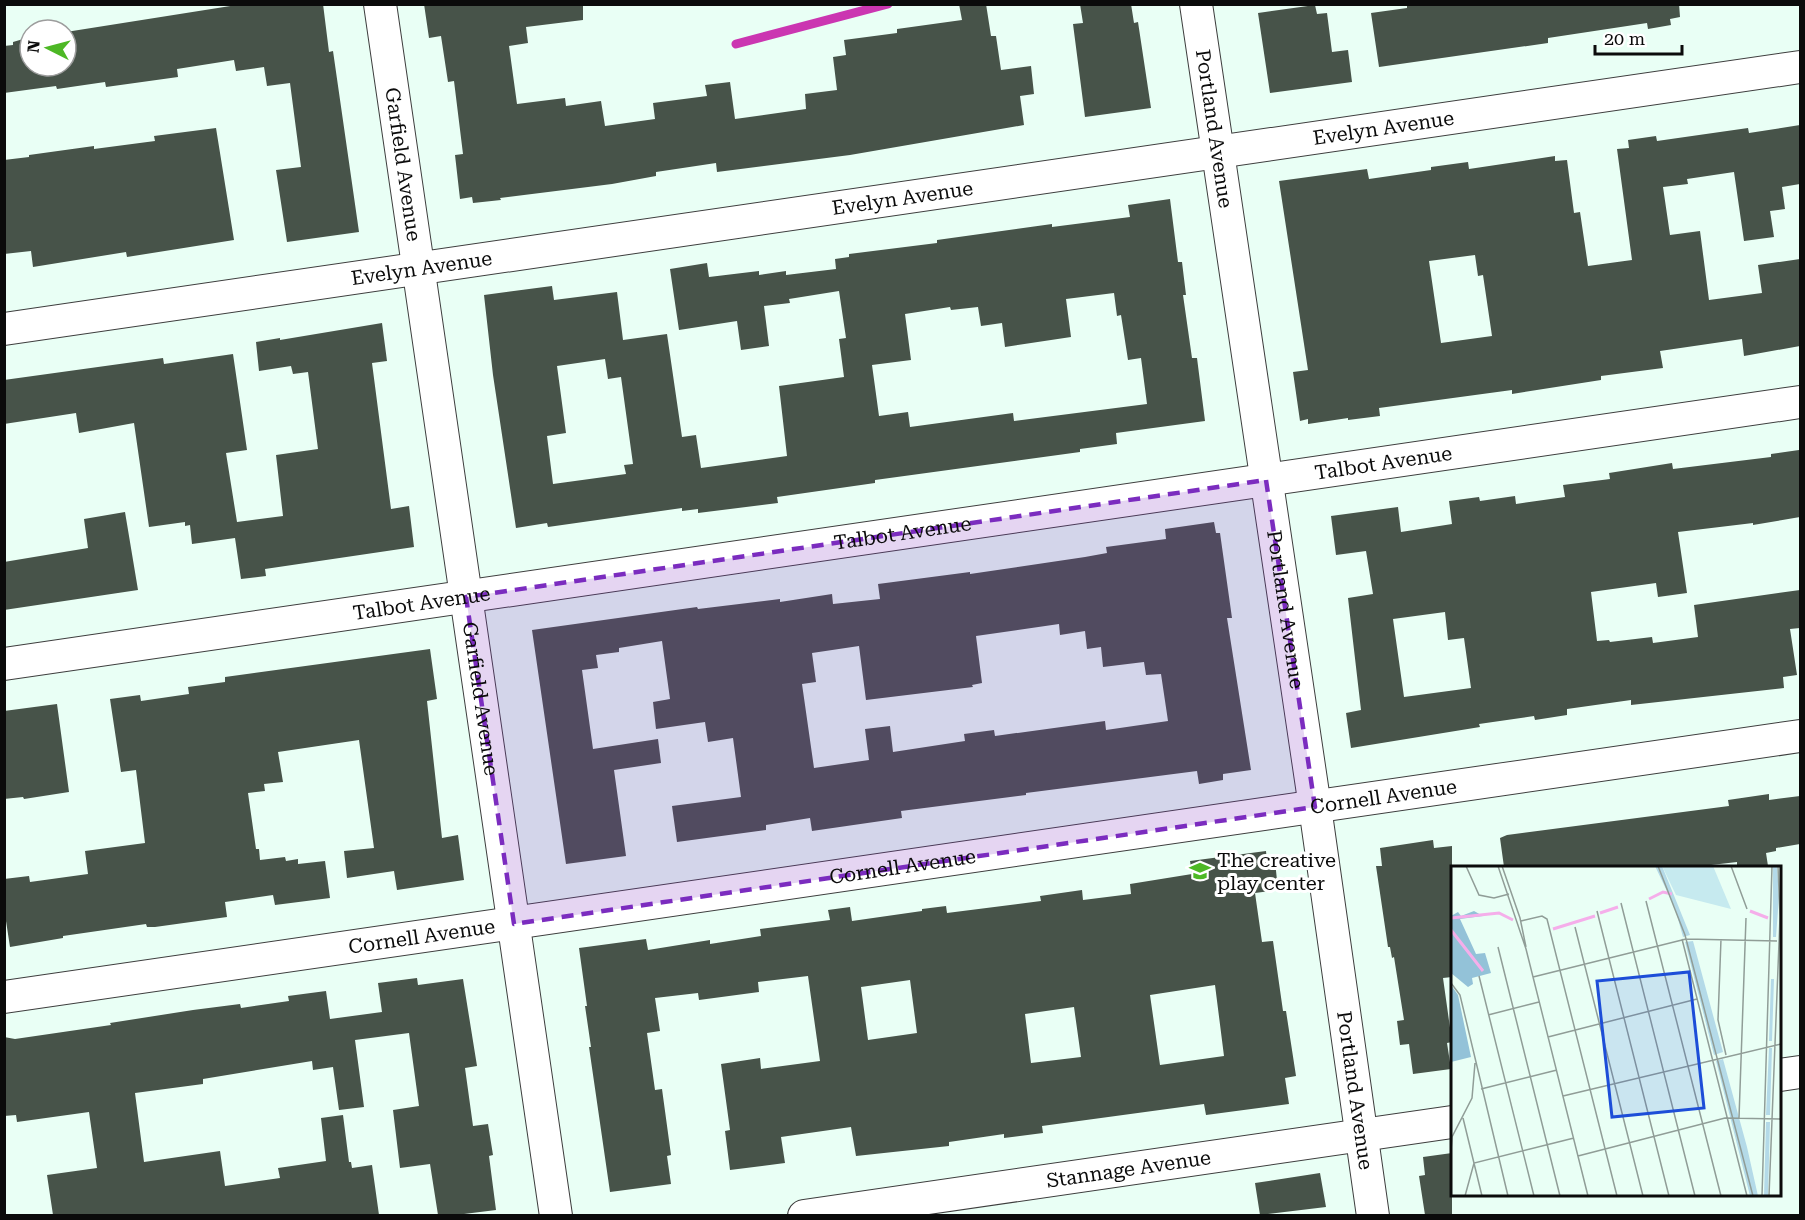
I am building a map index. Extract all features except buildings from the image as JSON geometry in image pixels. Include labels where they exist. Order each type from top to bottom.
[{"type":"street","name":"Garfield Avenue","points":[[380,4],[556,1215]]},
{"type":"street","name":"Portland Avenue","points":[[1196,4],[1315,807],[1372,1215]]},
{"type":"street","name":"Evelyn Avenue","points":[[4,329],[1800,67]]},
{"type":"street","name":"Talbot Avenue","points":[[4,664],[1800,402]]},
{"type":"street","name":"Cornell Avenue","points":[[4,998],[1800,736]]},
{"type":"street","points":[[1781,1075],[1800,1072]]},
{"type":"street","name":"Stannage Avenue","points":[[804,1215],[1451,1122]]},
{"type":"highlighted area","points":[[1266,480],[1315,807],[514,924],[466,597]]},
{"type":"waterway","points":[[736,44],[888,4]]},
{"type":"place","name":"The creative play center","points":[[1200,871]]}]
